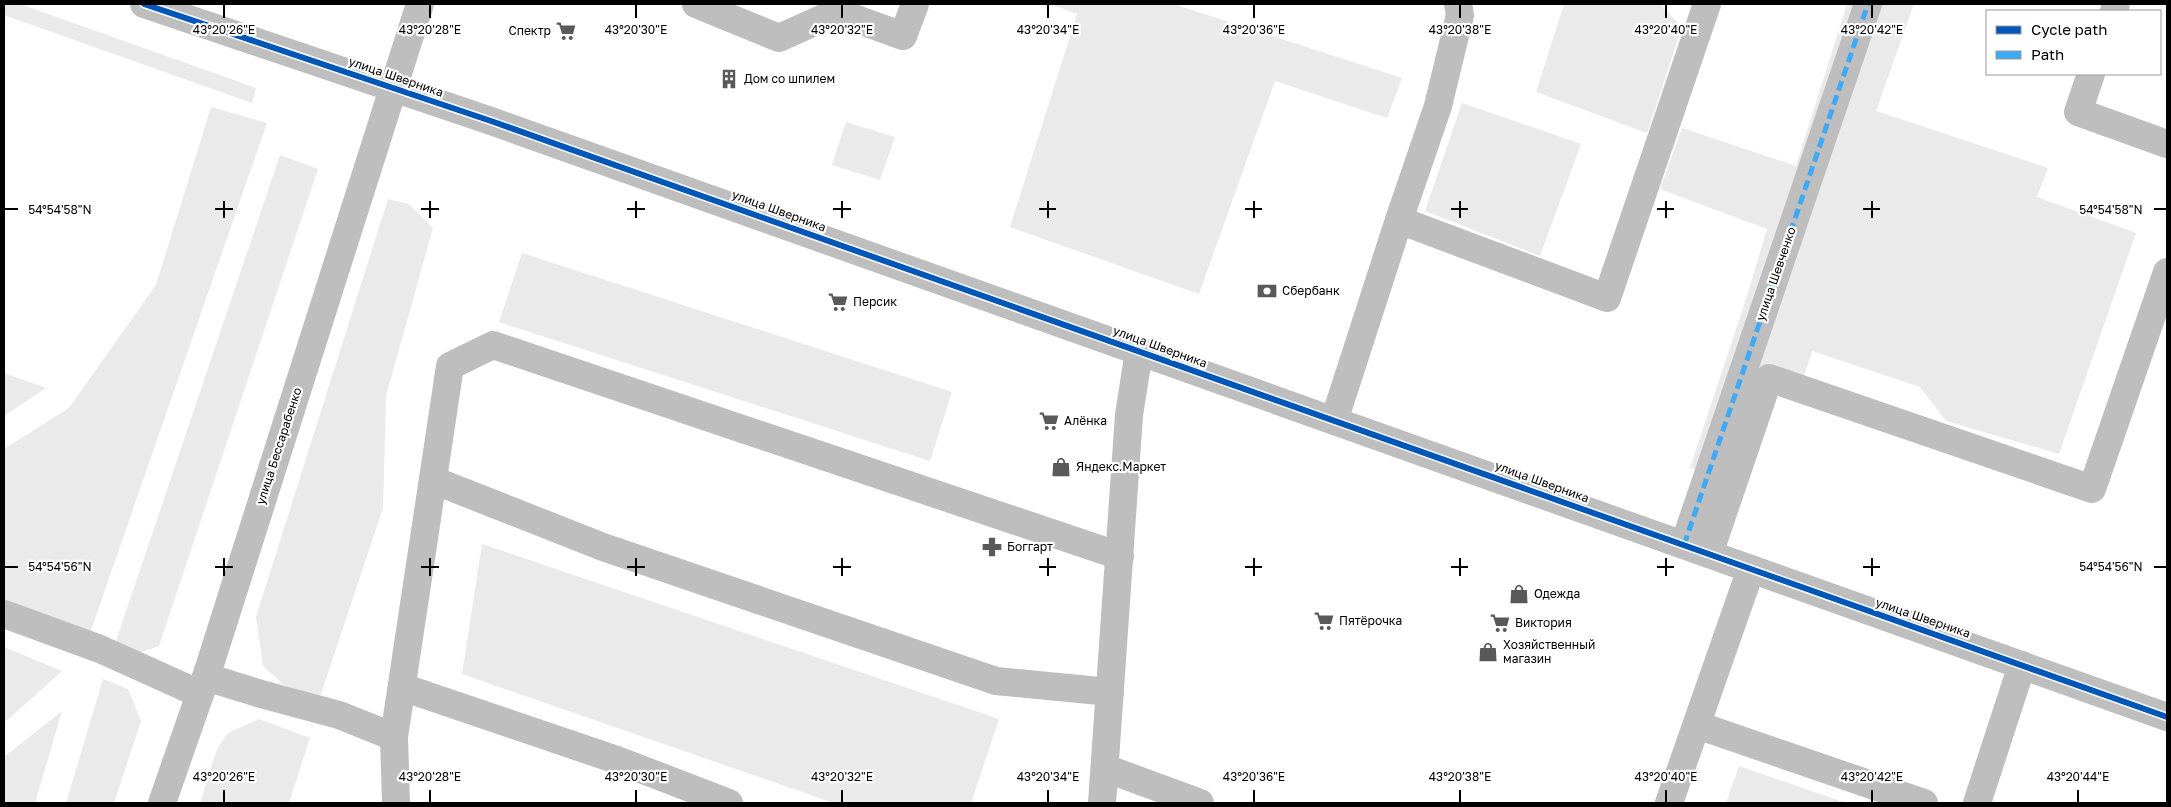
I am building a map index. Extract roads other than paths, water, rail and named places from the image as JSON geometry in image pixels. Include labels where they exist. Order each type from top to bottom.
[{"type":"street","name":"улица Шверника","points":[[144,4],[491,121],[2167,717]]},
{"type":"street","name":"улица Бессарабенко","points":[[162,803],[203,685],[420,4]]},
{"type":"street","points":[[696,4],[779,38],[837,12],[903,36],[915,4]]},
{"type":"street","points":[[1334,421],[1438,106],[1460,15],[1458,4]]},
{"type":"street","points":[[1399,220],[1607,298],[1707,4]]},
{"type":"street","name":"улица Шевченко","points":[[1696,549],[1868,4]]},
{"type":"street","points":[[2092,75],[2078,112],[2167,144]]},
{"type":"street","points":[[1696,549],[1769,378],[2092,490],[2167,272]]},
{"type":"street","points":[[396,803],[394,737],[450,366],[493,345],[1120,556]]},
{"type":"street","points":[[1102,803],[1129,416],[1139,351]]},
{"type":"street","points":[[433,480],[602,547],[996,681],[1110,692]]},
{"type":"street","points":[[1669,803],[1751,569]]},
{"type":"street","points":[[4,614],[203,685],[261,694],[338,715],[394,737]]},
{"type":"street","points":[[1977,803],[2022,665]]},
{"type":"street","points":[[402,687],[617,760],[729,803]]},
{"type":"street","points":[[1697,725],[1924,803]]},
{"type":"street","points":[[1104,768],[1200,803]]},
{"type":"place","name":"Спектр","points":[[566,31]]},
{"type":"place","name":"Дом со шпилем","points":[[729,79]]},
{"type":"place","name":"Сбербанк","points":[[1267,291]]},
{"type":"place","name":"Персик","points":[[838,302]]},
{"type":"place","name":"Алёнка","points":[[1049,421]]},
{"type":"place","name":"Яндекс.Маркет","points":[[1061,467]]},
{"type":"place","name":"Боггарт","points":[[992,547]]},
{"type":"place","name":"Одежда","points":[[1519,594]]},
{"type":"place","name":"Пятёрочка","points":[[1324,621]]},
{"type":"place","name":"Виктория","points":[[1500,623]]},
{"type":"place","name":"Хозяйственный магазин","points":[[1488,652]]}]
